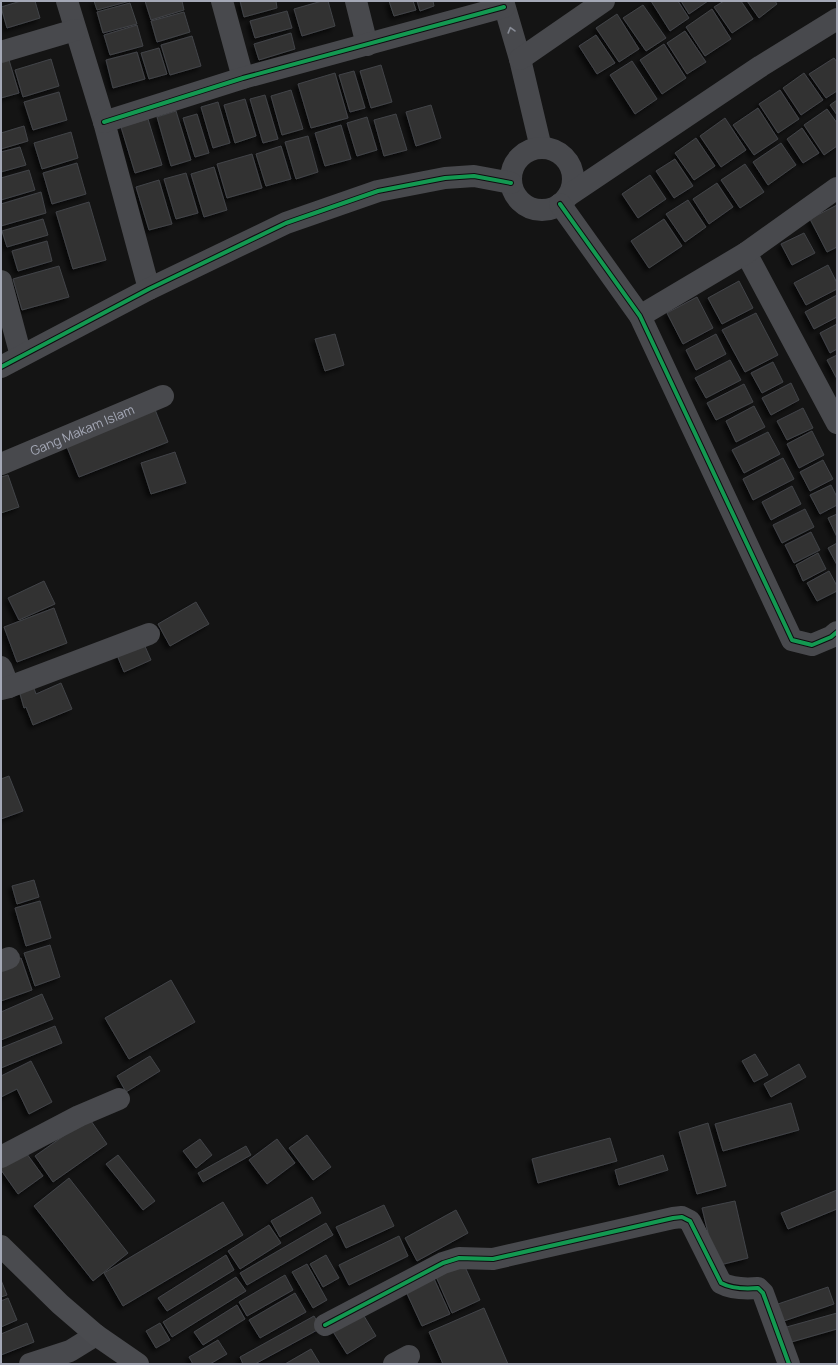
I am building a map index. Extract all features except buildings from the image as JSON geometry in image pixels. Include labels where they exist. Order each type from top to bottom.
[{"type":"main road","points":[[1,1246],[60,1304],[96,1334],[138,1364]]},
{"type":"street","points":[[67,1],[104,122],[149,289]]},
{"type":"street","points":[[222,1],[243,78]]},
{"type":"street","points":[[356,1],[367,45]]},
{"type":"street","points":[[520,59],[604,1]]},
{"type":"street","points":[[104,122],[243,78],[367,45],[504,4],[520,59],[541,148]]},
{"type":"street","points":[[564,199],[573,182],[571,169],[565,158],[554,150],[541,148],[528,150],[518,158],[511,170],[513,192],[526,206],[535,209],[548,210],[761,66],[837,19]]},
{"type":"street","points":[[1,52],[75,30]]},
{"type":"street","points":[[1,367],[149,289],[286,223],[378,191],[445,178],[474,176],[511,183]]},
{"type":"street","points":[[640,316],[746,253],[837,188]]},
{"type":"street","points":[[564,199],[640,316],[792,640],[812,646],[831,637],[837,632]]},
{"type":"street","points":[[746,253],[837,423]]},
{"type":"street","points":[[1,281],[20,356]]},
{"type":"street","name":"Gang Makam Islam","points":[[1,464],[163,396]]},
{"type":"street","points":[[1,667],[5,688],[149,634]]},
{"type":"street","points":[[1,1158],[79,1116],[119,1099]]},
{"type":"street","points":[[325,1325],[443,1263],[459,1258],[484,1259],[682,1217],[690,1221],[721,1283],[728,1286],[749,1289],[758,1288],[763,1293],[789,1364]]},
{"type":"street","points":[[30,1364],[70,1351],[96,1334]]},
{"type":"cycle path","points":[[104,122],[243,78],[504,7]]},
{"type":"cycle path","points":[[1,367],[149,289],[286,223],[378,191],[445,178],[474,176],[511,183]]},
{"type":"cycle path","points":[[560,204],[640,316],[792,640],[812,645],[831,637],[837,632]]},
{"type":"cycle path","points":[[325,1325],[443,1263],[459,1258],[493,1259],[682,1217],[690,1221],[721,1283],[739,1288],[758,1288],[763,1293],[789,1364]]}]
